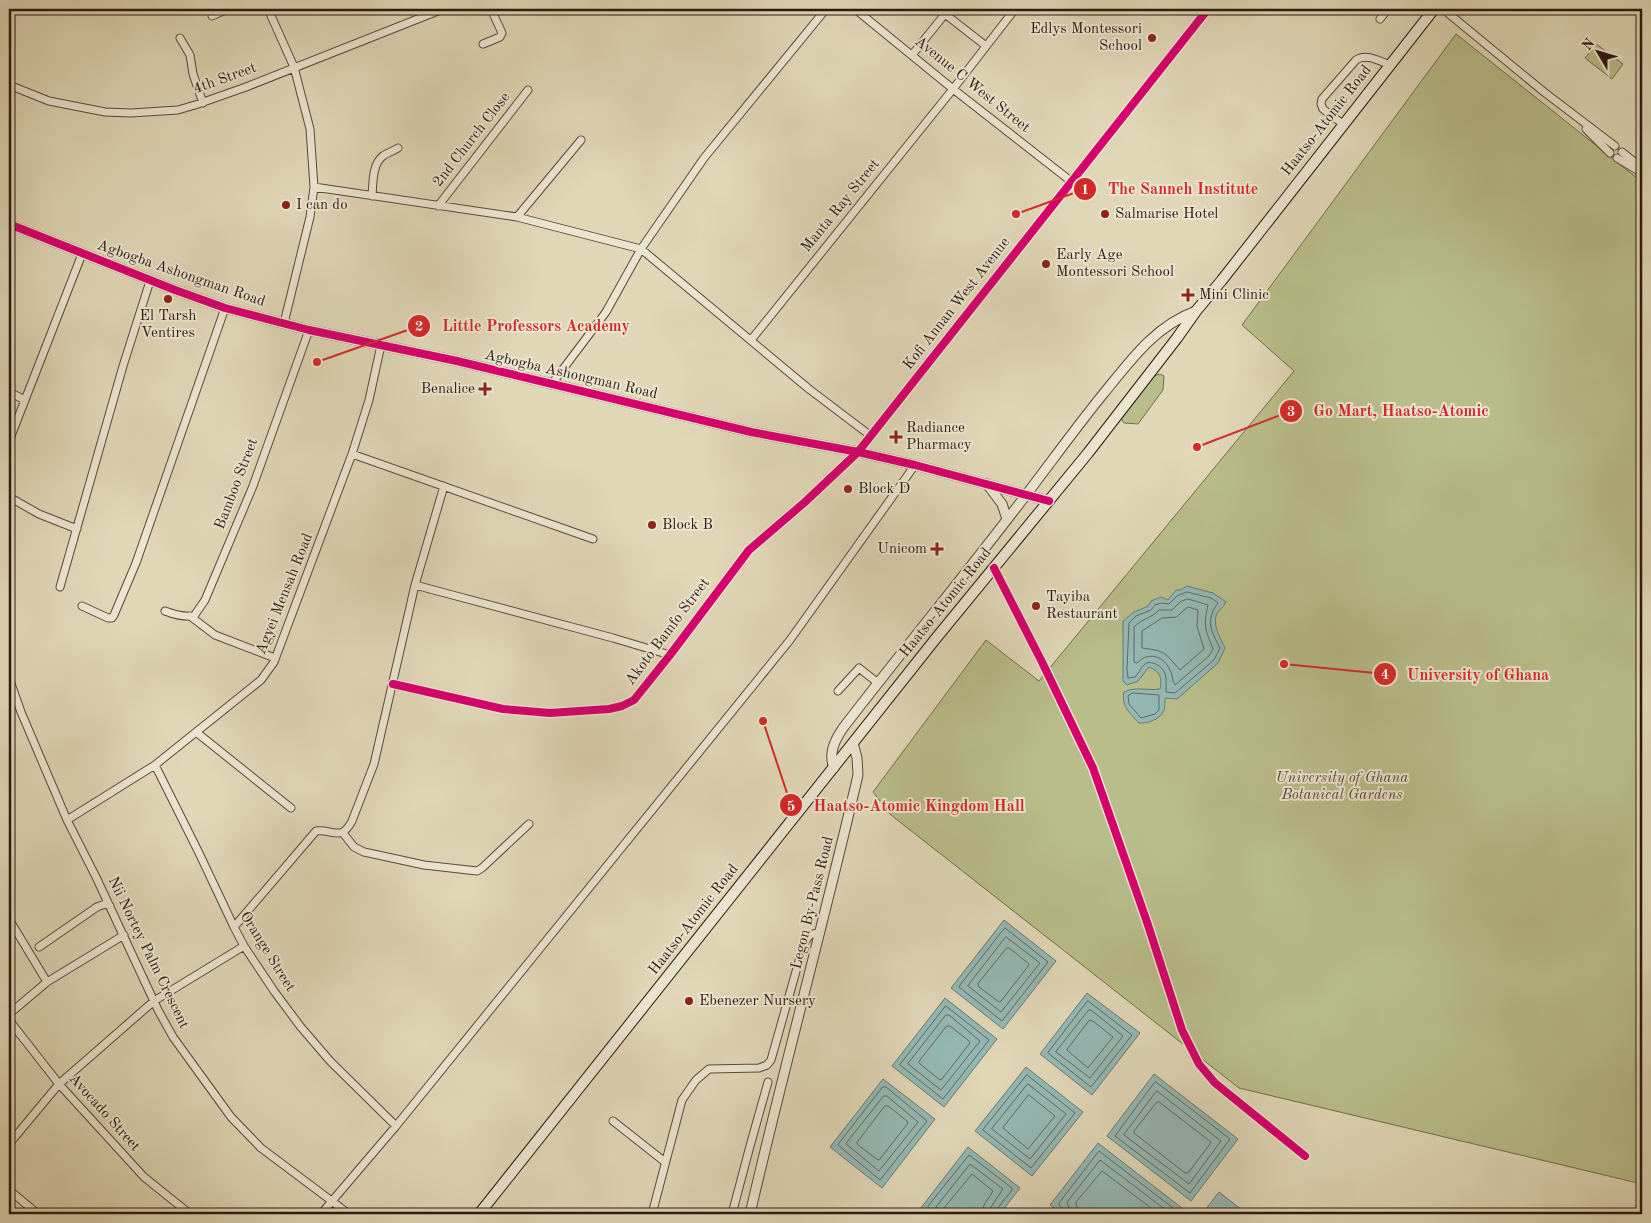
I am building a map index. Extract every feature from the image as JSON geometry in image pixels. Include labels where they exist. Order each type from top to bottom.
[{"type":"main road","name":"Haatso-Atomic Road","points":[[479,1214],[853,743],[1049,501],[1434,9]]},
{"type":"street","points":[[212,16],[228,9]]},
{"type":"street","points":[[268,9],[294,68],[310,129],[314,187],[310,217],[284,323]]},
{"type":"street","name":"4th Street","points":[[9,85],[49,101],[105,112],[131,113],[178,110],[246,87],[443,9]]},
{"type":"street","points":[[484,44],[500,37],[502,33],[491,9]]},
{"type":"street","points":[[551,385],[606,312],[641,248],[704,158],[826,9]]},
{"type":"street","name":"Avenue C West Street","points":[[856,9],[953,89],[1072,182]]},
{"type":"street","name":"Manta Ray Street","points":[[751,340],[1015,9]]},
{"type":"street","name":"Kofi Annan West Avenue","points":[[858,452],[1208,9]]},
{"type":"street","points":[[1380,19],[1388,9]]},
{"type":"street","points":[[1443,9],[1578,119],[1615,146]]},
{"type":"street","points":[[912,55],[947,11],[986,46]]},
{"type":"street","points":[[180,38],[190,55],[193,74],[203,102]]},
{"type":"street","points":[[1344,125],[1324,109],[1321,104],[1322,99],[1356,60],[1367,57],[1390,65]]},
{"type":"street","name":"2nd Church Close","points":[[438,206],[528,90]]},
{"type":"street","points":[[1578,119],[1610,154]]},
{"type":"street","points":[[517,217],[581,140]]},
{"type":"street","points":[[372,196],[378,161],[382,156],[398,148]]},
{"type":"street","points":[[1622,152],[1642,168]]},
{"type":"street","points":[[1617,158],[1642,173]]},
{"type":"street","points":[[314,187],[517,217],[641,248],[809,389],[871,436]]},
{"type":"street","name":"Agbogba Ashongman Road","points":[[9,224],[150,281],[225,308],[309,330],[457,362],[750,432],[858,452],[915,465],[1049,501]]},
{"type":"street","points":[[9,441],[82,254]]},
{"type":"street","points":[[60,587],[123,366],[150,281]]},
{"type":"street","points":[[82,606],[108,618],[112,618],[114,615],[136,564],[225,308]]},
{"type":"street","points":[[834,768],[831,761],[836,738],[1086,416],[1139,350],[1152,337],[1185,315],[1196,311]]},
{"type":"street","name":"Bamboo Street","points":[[190,616],[194,616],[200,609],[209,592],[253,486],[309,330]]},
{"type":"street","name":"Agyei Mensah Road","points":[[67,820],[155,765],[261,680],[275,658],[352,454],[369,400],[381,345]]},
{"type":"street","points":[[9,392],[25,400]]},
{"type":"street","name":"Akoto Bamfo Street","points":[[393,684],[502,709],[550,713],[608,709],[622,706],[634,700],[749,550],[805,502],[858,452]]},
{"type":"street","points":[[352,454],[593,539]]},
{"type":"street","points":[[321,1214],[396,1126],[790,640],[915,465]]},
{"type":"street","points":[[987,484],[1002,504],[1007,519]]},
{"type":"street","points":[[234,927],[316,831],[343,833],[352,821],[374,764],[415,585],[444,486]]},
{"type":"street","points":[[9,497],[39,514],[77,529]]},
{"type":"street","points":[[994,568],[1093,768],[1147,922],[1182,1030],[1199,1064],[1215,1083],[1305,1156]]},
{"type":"street","points":[[415,585],[670,655]]},
{"type":"street","points":[[165,611],[176,616],[190,616],[215,635],[275,658]]},
{"type":"street","points":[[838,692],[859,668],[878,683]]},
{"type":"street","name":"Nii Nortey Palm Crescent","points":[[9,678],[38,754],[67,820],[124,935],[154,1001],[174,1037],[231,1117],[261,1148],[349,1214]]},
{"type":"street","points":[[196,732],[290,808]]},
{"type":"street","name":"Legon By-Pass Road","points":[[750,1214],[783,1072],[820,932],[858,775],[857,758],[853,743]]},
{"type":"street","name":"Orange Street","points":[[155,765],[244,946],[274,991],[330,1061],[396,1126]]},
{"type":"street","points":[[343,833],[354,847],[364,852],[424,865],[477,871],[530,824]]},
{"type":"street","points":[[40,947],[97,907],[105,904],[110,906]]},
{"type":"street","points":[[9,920],[47,982]]},
{"type":"street","points":[[652,1214],[682,1100],[696,1080],[709,1069],[759,1068],[771,1060],[804,942],[810,934],[820,932]]},
{"type":"street","points":[[9,1014],[47,982],[124,935]]},
{"type":"street","points":[[9,1144],[59,1084],[154,1001],[244,946]]},
{"type":"street","name":"Avocado Street","points":[[9,1020],[59,1084],[144,1177],[190,1214]]},
{"type":"street","points":[[732,1214],[768,1082]]},
{"type":"street","points":[[613,1121],[665,1162]]},
{"type":"street","points":[[9,1190],[38,1214]]},
{"type":"green space","name":"University of Ghana Botanical Gardens","points":[[1456,34],[1642,182],[1642,1184],[1239,1088],[891,815],[873,792],[986,640],[1039,681],[1294,371],[1242,325]]},
{"type":"green space","points":[[1596,44],[1623,64],[1612,79],[1585,58]]},
{"type":"green space","points":[[1160,374],[1164,376],[1163,390],[1138,424],[1124,423],[1121,418],[1154,376]]},
{"type":"water","points":[[1187,586],[1213,593],[1226,602],[1215,620],[1218,633],[1225,648],[1218,663],[1177,699],[1165,698],[1164,710],[1160,716],[1150,722],[1139,723],[1125,705],[1124,692],[1133,689],[1160,689],[1160,678],[1155,670],[1149,667],[1138,681],[1127,685],[1123,681],[1123,621],[1134,612],[1148,606],[1151,601],[1161,597],[1168,600],[1176,590]]},
{"type":"water","points":[[1004,920],[1056,961],[1003,1029],[951,988]]},
{"type":"water","points":[[1087,993],[1140,1033],[1092,1095],[1040,1054]]},
{"type":"water","points":[[945,998],[997,1039],[944,1107],[892,1066]]},
{"type":"water","points":[[1026,1067],[1083,1112],[1032,1176],[975,1131]]},
{"type":"water","points":[[1154,1074],[1238,1139],[1191,1201],[1107,1136]]},
{"type":"water","points":[[883,1079],[935,1119],[882,1188],[830,1147]]},
{"type":"water","points":[[1098,1143],[1182,1208],[1177,1214],[1062,1214],[1050,1205]]},
{"type":"water","points":[[968,1147],[1020,1188],[1000,1214],[927,1214],[920,1209]]},
{"type":"water","points":[[1219,1192],[1247,1214],[1202,1214]]},
{"type":"cycle path","points":[[393,684],[503,709],[550,713],[609,709],[622,706],[634,700],[749,550],[805,502],[858,452],[1208,9]]},
{"type":"cycle path","points":[[9,224],[225,308],[309,330],[457,361],[751,432],[858,452],[915,465],[1049,501]]},
{"type":"cycle path","points":[[994,568],[1093,768],[1147,922],[1182,1030],[1199,1064],[1215,1083],[1305,1156]]},
{"type":"place","name":"Edlys Montessori School","points":[[1152,38]]},
{"type":"place","name":"I can do","points":[[286,205]]},
{"type":"place","name":"The Sanneh Institute","points":[[1016,214]]},
{"type":"place","name":"Salmarise Hotel","points":[[1105,214]]},
{"type":"place","name":"Early Age Montessori School","points":[[1046,264]]},
{"type":"place","name":"Mini Clinic","points":[[1188,295]]},
{"type":"place","name":"El Tarsh Ventires","points":[[168,299]]},
{"type":"place","name":"Little Professors Academy","points":[[317,362]]},
{"type":"place","name":"Benalice","points":[[485,389]]},
{"type":"place","name":"Radiance Pharmacy","points":[[896,437]]},
{"type":"place","name":"Go Mart, Haatso-Atomic","points":[[1197,447]]},
{"type":"place","name":"Block D","points":[[848,489]]},
{"type":"place","name":"Block B","points":[[652,525]]},
{"type":"place","name":"Unicom","points":[[937,549]]},
{"type":"place","name":"Tayiba Restaurant","points":[[1036,606]]},
{"type":"place","name":"University of Ghana","points":[[1284,664]]},
{"type":"place","name":"Haatso-Atomic Kingdom Hall","points":[[763,721]]},
{"type":"place","name":"Ebenezer Nursery","points":[[689,1001]]}]
